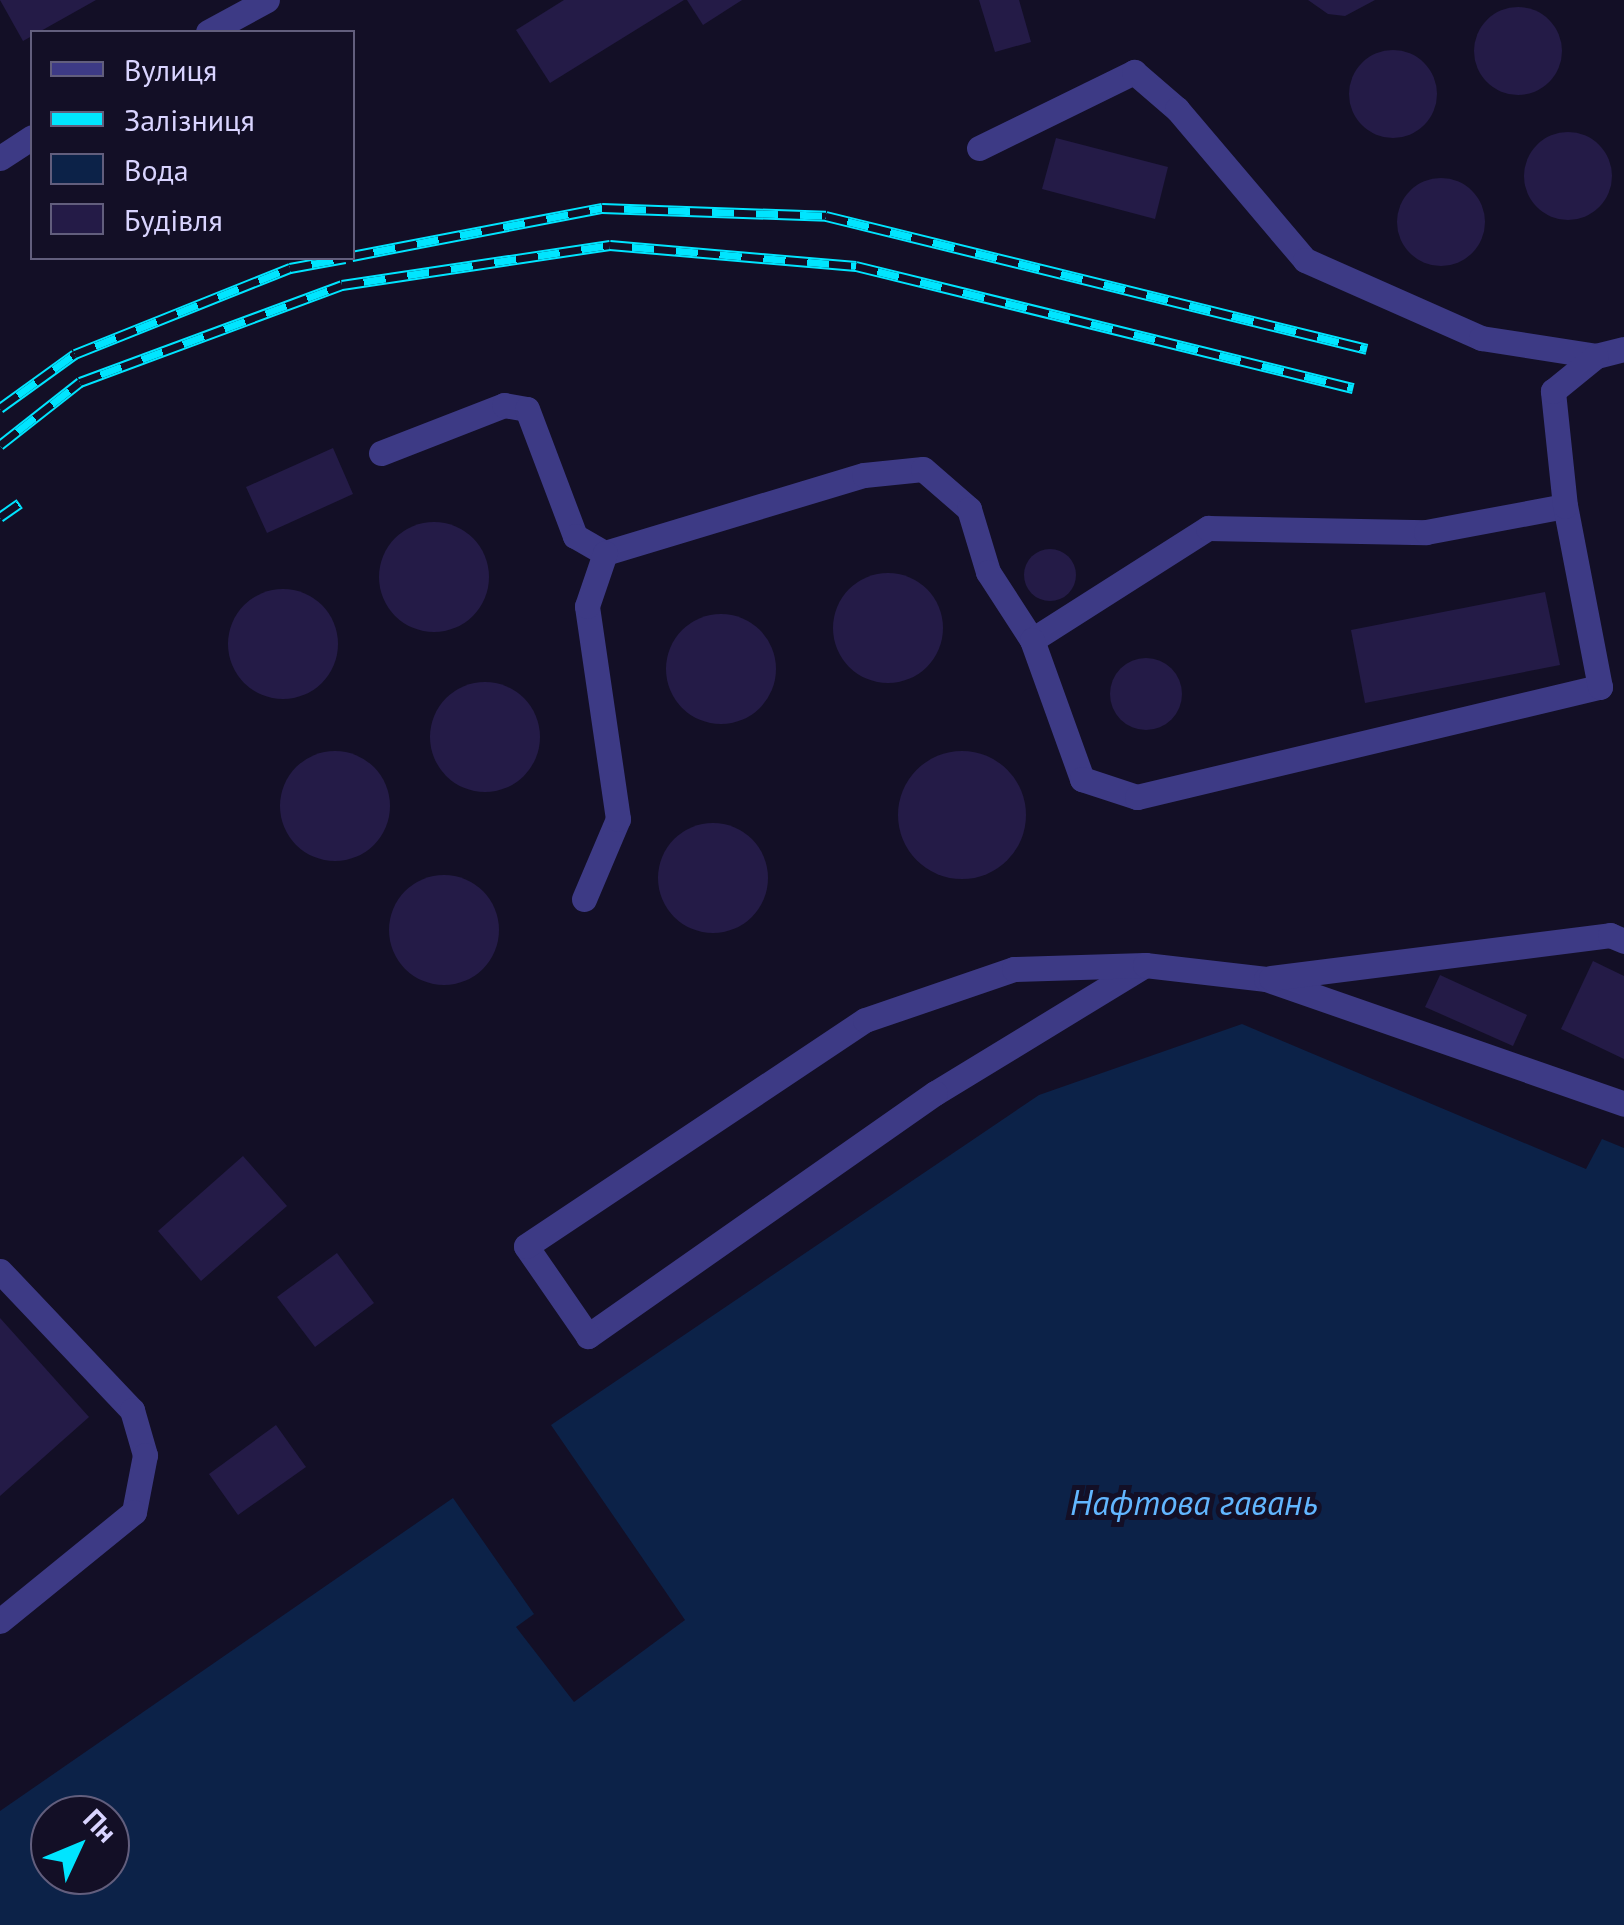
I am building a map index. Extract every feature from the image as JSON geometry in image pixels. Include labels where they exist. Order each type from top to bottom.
[{"type":"lane","points":[[212,30],[267,0]]},
{"type":"lane","points":[[978,148],[1134,72],[1177,109],[1305,260],[1481,338],[1596,356],[1624,350]]},
{"type":"lane","points":[[0,158],[30,138]]},
{"type":"lane","points":[[381,453],[504,405],[526,408],[574,536],[605,553],[864,475],[923,469],[969,509],[988,572],[1032,640],[1082,778],[1137,798],[1600,687],[1565,506],[1553,391],[1596,356]]},
{"type":"lane","points":[[1032,640],[1066,625],[1208,528],[1426,532],[1565,506]]},
{"type":"lane","points":[[584,900],[618,819],[588,606],[605,553]]},
{"type":"lane","points":[[1266,979],[1610,935],[1624,941]]},
{"type":"lane","points":[[1145,965],[935,1094],[588,1336],[526,1246],[865,1020],[1014,969],[1145,965],[1266,979],[1624,1104]]},
{"type":"lane","points":[[0,1270],[132,1410],[145,1455],[134,1512],[0,1621]]},
{"type":"water","name":"Нафтова гавань","points":[[1242,1024],[1586,1169],[1602,1139],[1624,1148],[1624,1925],[0,1925],[0,1811],[453,1498],[534,1614],[516,1627],[574,1702],[685,1620],[551,1425],[1039,1095]]},
{"type":"building","points":[[0,0],[96,0],[43,30],[30,30],[30,37],[23,41]]},
{"type":"building","points":[[564,0],[684,0],[550,83],[516,30]]},
{"type":"building","points":[[687,0],[742,0],[703,25]]},
{"type":"building","points":[[979,0],[1019,0],[1031,42],[995,52]]},
{"type":"building","points":[[1308,0],[1375,0],[1345,16],[1328,14]]},
{"type":"building","points":[[1518,7],[1535,10],[1549,20],[1559,34],[1559,68],[1549,82],[1535,92],[1518,95],[1501,92],[1487,82],[1477,68],[1474,51],[1477,34],[1487,20],[1501,10]]},
{"type":"building","points":[[1393,50],[1418,57],[1430,69],[1437,94],[1430,119],[1418,131],[1393,138],[1368,131],[1356,119],[1349,94],[1356,69],[1368,57]]},
{"type":"building","points":[[1568,132],[1585,135],[1599,145],[1609,159],[1609,193],[1599,207],[1585,217],[1568,220],[1551,217],[1537,207],[1527,193],[1524,176],[1527,159],[1537,145],[1551,135]]},
{"type":"building","points":[[1056,138],[1168,167],[1155,219],[1042,189]]},
{"type":"building","points":[[1441,178],[1458,181],[1472,191],[1482,205],[1482,239],[1472,253],[1458,263],[1441,266],[1424,263],[1410,253],[1400,239],[1397,222],[1400,205],[1410,191],[1424,181]]},
{"type":"building","points":[[333,448],[353,494],[267,533],[246,487]]},
{"type":"building","points":[[434,522],[455,526],[473,538],[485,556],[489,577],[485,598],[473,616],[455,628],[434,632],[413,628],[395,616],[383,598],[379,577],[383,556],[395,538],[413,526]]},
{"type":"building","points":[[1050,549],[1068,557],[1076,575],[1068,593],[1050,601],[1032,593],[1024,575],[1032,557]]},
{"type":"building","points":[[888,573],[909,577],[927,589],[939,607],[943,628],[939,649],[927,667],[909,679],[888,683],[867,679],[849,667],[837,649],[833,628],[837,607],[849,589],[867,577]]},
{"type":"building","points":[[283,589],[304,593],[322,605],[334,623],[338,644],[334,665],[322,683],[304,695],[283,699],[262,695],[244,683],[232,665],[228,644],[232,623],[244,605],[262,593]]},
{"type":"building","points":[[1545,592],[1560,665],[1365,703],[1351,630]]},
{"type":"building","points":[[721,614],[742,618],[760,630],[772,648],[776,669],[772,690],[760,708],[742,720],[721,724],[700,720],[682,708],[670,690],[666,669],[670,648],[682,630],[700,618]]},
{"type":"building","points":[[1146,658],[1171,669],[1182,694],[1171,719],[1146,730],[1121,719],[1110,694],[1121,669]]},
{"type":"building","points":[[485,682],[506,686],[524,698],[536,716],[540,737],[536,758],[524,776],[506,788],[485,792],[464,788],[446,776],[434,758],[430,737],[434,716],[446,698],[464,686]]},
{"type":"building","points":[[335,751],[356,755],[374,767],[386,785],[390,806],[386,827],[374,845],[356,857],[335,861],[314,857],[296,845],[284,827],[280,806],[284,785],[296,767],[314,755]]},
{"type":"building","points":[[962,751],[987,755],[1008,769],[1022,790],[1026,815],[1022,840],[1008,861],[987,875],[962,879],[937,875],[916,861],[902,840],[898,815],[902,790],[916,769],[937,755]]},
{"type":"building","points":[[713,823],[734,827],[752,839],[764,857],[768,878],[764,899],[752,917],[734,929],[713,933],[692,929],[674,917],[662,899],[658,878],[662,857],[674,839],[692,827]]},
{"type":"building","points":[[444,875],[465,879],[483,891],[495,909],[499,930],[495,951],[483,969],[465,981],[444,985],[423,981],[405,969],[393,951],[389,930],[393,909],[405,891],[423,879]]},
{"type":"building","points":[[1593,961],[1624,976],[1624,1059],[1561,1029]]},
{"type":"building","points":[[1440,975],[1527,1015],[1513,1046],[1425,1007]]},
{"type":"building","points":[[243,1156],[287,1206],[201,1281],[158,1231]]},
{"type":"building","points":[[337,1253],[374,1303],[315,1347],[277,1297]]},
{"type":"building","points":[[0,1318],[89,1417],[0,1496]]},
{"type":"building","points":[[276,1425],[306,1467],[238,1515],[209,1474]]},
{"type":"railway","points":[[355,255],[602,208],[826,216],[1367,349]]},
{"type":"railway","points":[[0,445],[80,382],[342,285],[610,245],[856,266],[1353,388]]},
{"type":"railway","points":[[0,408],[75,354],[290,268],[334,260]]},
{"type":"railway","points":[[0,517],[20,503]]}]
